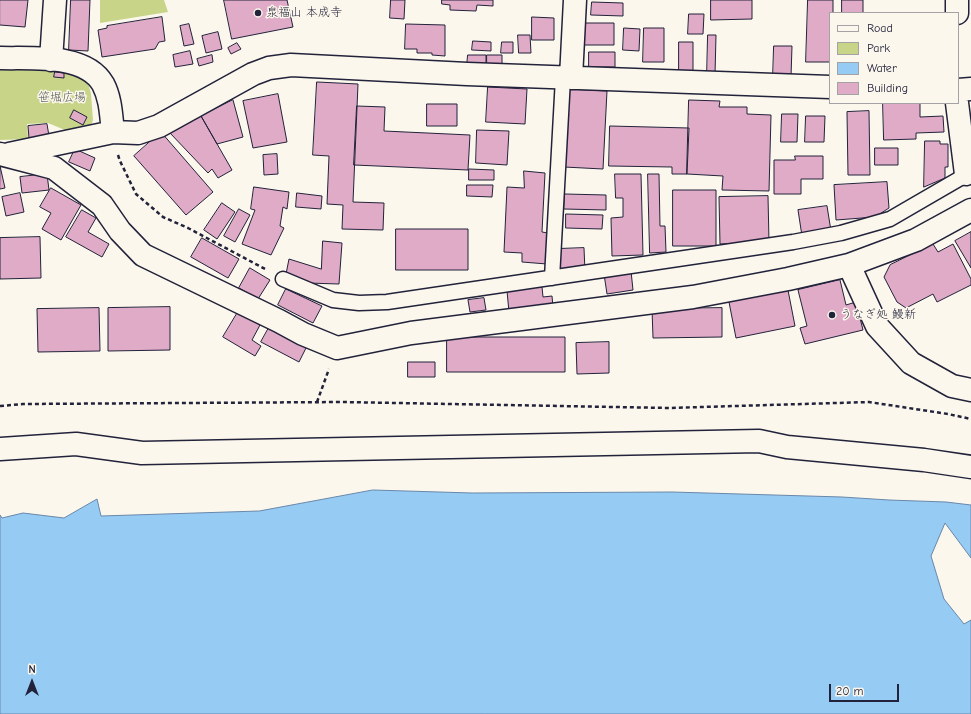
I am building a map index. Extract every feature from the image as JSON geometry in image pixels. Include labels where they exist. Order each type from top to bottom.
[{"type":"street","points":[[51,60],[55,0]]},
{"type":"street","points":[[567,78],[575,0]]},
{"type":"street","points":[[957,0],[957,12]]},
{"type":"street","points":[[0,58],[74,62],[89,70],[102,84],[110,103],[113,132]]},
{"type":"street","points":[[2,155],[113,132],[138,133],[159,126],[252,74],[269,68],[291,65],[567,78],[829,87]]},
{"type":"street","points":[[959,90],[971,90]]},
{"type":"street","points":[[957,104],[968,173]]},
{"type":"street","points":[[2,155],[54,168],[102,205],[120,231],[143,255],[303,334],[337,348],[411,333],[693,297],[788,279],[849,265],[916,240],[971,210]]},
{"type":"street","points":[[849,265],[877,326],[911,363],[952,386],[971,390]]},
{"type":"street","points":[[0,449],[76,444],[142,453],[758,441],[787,447],[924,460],[971,467]]},
{"type":"lane","points":[[552,278],[567,78]]},
{"type":"lane","points":[[283,279],[333,300],[359,303],[387,302],[786,243],[841,233],[890,219],[968,173]]},
{"type":"path","points":[[113,132],[120,161],[136,194],[162,217],[188,228],[283,279]]},
{"type":"path","points":[[317,402],[337,348]]},
{"type":"path","points":[[0,406],[30,404],[317,402],[669,408],[869,402],[971,419]]},
{"type":"green space","points":[[100,0],[164,0],[168,12],[100,23]]},
{"type":"green space","name":"笹堀広場","points":[[0,69],[67,71],[83,79],[89,86],[91,94],[93,120],[91,126],[77,135],[48,123],[27,124],[28,139],[0,140]]},
{"type":"water","points":[[373,490],[472,493],[672,492],[842,497],[946,502],[971,505],[971,558],[945,523],[931,556],[944,599],[964,624],[971,620],[971,714],[0,714],[0,515],[2,518],[23,513],[64,518],[97,499],[101,516],[259,511]]},
{"type":"building","points":[[0,0],[28,0],[25,27],[0,25]]},
{"type":"building","points":[[71,0],[90,0],[88,51],[69,50]]},
{"type":"building","name":"泉福山 本成寺","points":[[224,0],[287,0],[293,27],[232,39]]},
{"type":"building","points":[[391,0],[405,0],[404,19],[390,18]]},
{"type":"building","points":[[442,0],[493,0],[493,6],[477,5],[476,11],[450,10],[450,5],[442,4]]},
{"type":"building","points":[[711,0],[752,0],[752,19],[711,20]]},
{"type":"building","points":[[808,0],[833,0],[833,12],[829,12],[829,62],[806,62]]},
{"type":"building","points":[[842,0],[863,0],[863,12],[842,12]]},
{"type":"building","points":[[592,2],[623,3],[623,16],[591,15]]},
{"type":"building","points":[[689,14],[704,14],[703,34],[688,34]]},
{"type":"building","points":[[162,17],[165,41],[159,42],[155,49],[102,57],[98,30],[107,28],[107,26]]},
{"type":"building","points":[[532,17],[554,18],[554,40],[532,40]]},
{"type":"building","points":[[576,23],[614,23],[614,45],[576,45]]},
{"type":"building","points":[[189,24],[194,44],[184,46],[180,26]]},
{"type":"building","points":[[406,24],[445,25],[445,56],[432,55],[432,53],[417,53],[417,49],[405,49]]},
{"type":"building","points":[[624,28],[640,29],[639,51],[623,50]]},
{"type":"building","points":[[644,28],[664,28],[664,62],[643,62]]},
{"type":"building","points":[[218,32],[222,49],[206,53],[202,36]]},
{"type":"building","points":[[518,35],[530,35],[531,53],[519,53]]},
{"type":"building","points":[[708,35],[716,35],[715,75],[707,75]]},
{"type":"building","points":[[473,41],[491,42],[491,51],[472,50]]},
{"type":"building","points":[[502,42],[513,42],[513,53],[501,53]]},
{"type":"building","points":[[679,42],[693,42],[693,73],[679,73]]},
{"type":"building","points":[[237,43],[241,49],[231,54],[228,48]]},
{"type":"building","points":[[774,46],[792,46],[791,77],[773,77]]},
{"type":"building","points":[[190,51],[193,64],[175,67],[173,55]]},
{"type":"building","points":[[589,52],[615,52],[615,67],[589,67]]},
{"type":"building","points":[[212,55],[213,62],[199,66],[197,59]]},
{"type":"building","points":[[468,55],[486,55],[486,67],[467,66]]},
{"type":"building","points":[[487,55],[502,55],[502,70],[487,70]]},
{"type":"building","points":[[55,72],[64,73],[64,78],[54,77]]},
{"type":"building","points":[[317,82],[358,84],[353,202],[384,203],[383,230],[342,229],[343,205],[327,204],[329,156],[313,155]]},
{"type":"building","points":[[488,87],[527,89],[525,124],[486,122]]},
{"type":"building","points":[[568,89],[607,91],[603,169],[564,167]]},
{"type":"building","points":[[278,94],[287,142],[253,148],[243,101]]},
{"type":"building","points":[[233,100],[243,137],[217,144],[201,116]]},
{"type":"building","points":[[689,100],[720,101],[719,107],[747,107],[747,114],[771,115],[769,191],[722,190],[723,176],[687,174]]},
{"type":"building","points":[[427,104],[457,104],[457,126],[427,126]]},
{"type":"building","points":[[883,104],[920,104],[920,117],[943,116],[944,132],[916,133],[916,139],[884,140]]},
{"type":"building","points":[[357,106],[385,107],[384,131],[470,135],[468,170],[354,165]]},
{"type":"building","points":[[74,110],[87,117],[83,125],[70,118]]},
{"type":"building","points":[[869,111],[870,175],[848,175],[847,112]]},
{"type":"building","points":[[782,114],[798,114],[797,142],[781,142]]},
{"type":"building","points":[[201,116],[232,170],[218,178],[212,169],[208,173],[170,133]]},
{"type":"building","points":[[806,116],[825,116],[824,142],[805,142]]},
{"type":"building","points":[[47,124],[49,136],[29,138],[28,126]]},
{"type":"building","points":[[610,126],[689,128],[687,174],[672,174],[672,167],[609,166]]},
{"type":"building","points":[[477,130],[509,131],[507,165],[476,163]]},
{"type":"building","points":[[161,132],[213,192],[186,215],[134,156]]},
{"type":"building","points":[[925,141],[940,141],[940,144],[948,144],[948,167],[945,167],[945,178],[924,187]]},
{"type":"building","points":[[875,148],[898,148],[898,165],[875,165]]},
{"type":"building","points":[[75,149],[95,158],[90,171],[69,162]]},
{"type":"building","points":[[277,154],[278,174],[264,175],[263,155]]},
{"type":"building","points":[[795,156],[823,156],[823,179],[801,179],[801,194],[774,194],[774,160],[795,160]]},
{"type":"building","points":[[0,166],[5,188],[0,189]]},
{"type":"building","points":[[469,169],[494,170],[494,180],[469,180]]},
{"type":"building","points":[[524,171],[545,173],[542,232],[548,233],[547,264],[522,262],[522,253],[504,252],[507,187],[524,188]]},
{"type":"building","points":[[47,174],[49,190],[22,193],[20,177]]},
{"type":"building","points":[[615,174],[641,174],[643,255],[612,256],[611,218],[623,217],[623,198],[616,198]]},
{"type":"building","points":[[648,174],[659,174],[660,226],[665,226],[666,252],[650,253]]},
{"type":"building","points":[[887,182],[889,208],[875,217],[836,220],[834,185]]},
{"type":"building","points":[[467,185],[493,185],[492,197],[467,196]]},
{"type":"building","points":[[254,187],[289,192],[287,209],[283,207],[280,226],[284,228],[271,255],[242,244],[255,210],[251,209]]},
{"type":"building","points":[[51,188],[81,205],[61,240],[42,229],[51,213],[40,207]]},
{"type":"building","points":[[673,190],[716,190],[716,246],[673,246]]},
{"type":"building","points":[[20,193],[24,212],[6,216],[2,197]]},
{"type":"building","points":[[297,193],[322,196],[321,209],[296,207]]},
{"type":"building","points":[[565,194],[606,195],[606,210],[564,209]]},
{"type":"building","points":[[768,196],[769,242],[720,244],[719,197]]},
{"type":"building","points":[[222,203],[235,212],[217,239],[204,230]]},
{"type":"building","points":[[827,206],[831,231],[802,236],[798,210]]},
{"type":"building","points":[[239,209],[250,215],[235,242],[224,236]]},
{"type":"building","points":[[82,210],[96,218],[88,232],[109,244],[102,257],[66,237]]},
{"type":"building","points":[[566,214],[603,215],[602,229],[566,228]]},
{"type":"building","points":[[396,229],[468,229],[468,270],[396,270]]},
{"type":"building","points":[[971,232],[971,268],[955,241]]},
{"type":"building","points":[[40,237],[41,278],[0,279],[0,238]]},
{"type":"building","points":[[202,238],[239,259],[228,278],[191,257]]},
{"type":"building","points":[[323,241],[342,243],[339,284],[307,283],[286,274],[289,259],[321,269]]},
{"type":"building","points":[[933,244],[938,252],[953,244],[971,279],[971,285],[937,302],[933,294],[906,308],[897,302],[884,277],[890,265]]},
{"type":"building","points":[[584,248],[585,271],[558,271],[557,249]]},
{"type":"building","points":[[250,268],[270,280],[258,299],[239,288]]},
{"type":"building","points":[[631,271],[633,290],[607,294],[604,274]]},
{"type":"building","name":"うなぎ処 鰻新","points":[[840,280],[846,305],[856,302],[863,330],[805,344],[800,328],[807,326],[798,290]]},
{"type":"building","points":[[787,285],[795,326],[736,338],[728,297]]},
{"type":"building","points":[[542,287],[543,297],[552,296],[553,307],[509,312],[507,291]]},
{"type":"building","points":[[286,289],[322,306],[313,323],[278,305]]},
{"type":"building","points":[[484,298],[486,310],[470,312],[468,300]]},
{"type":"building","points":[[170,307],[170,350],[108,351],[108,308]]},
{"type":"building","points":[[99,308],[100,351],[38,352],[37,309]]},
{"type":"building","points":[[722,308],[722,337],[653,338],[652,309]]},
{"type":"building","points":[[238,312],[260,325],[252,340],[261,346],[255,356],[223,337]]},
{"type":"building","points":[[271,324],[308,344],[299,362],[261,342]]},
{"type":"building","points":[[447,337],[565,337],[565,372],[447,372]]},
{"type":"building","points":[[609,342],[609,373],[577,374],[576,343]]},
{"type":"building","points":[[408,362],[435,362],[435,377],[408,377]]},
{"type":"place","name":"泉福山 本成寺","points":[[258,13]]},
{"type":"place","name":"うなぎ処 鰻新","points":[[832,315]]}]
